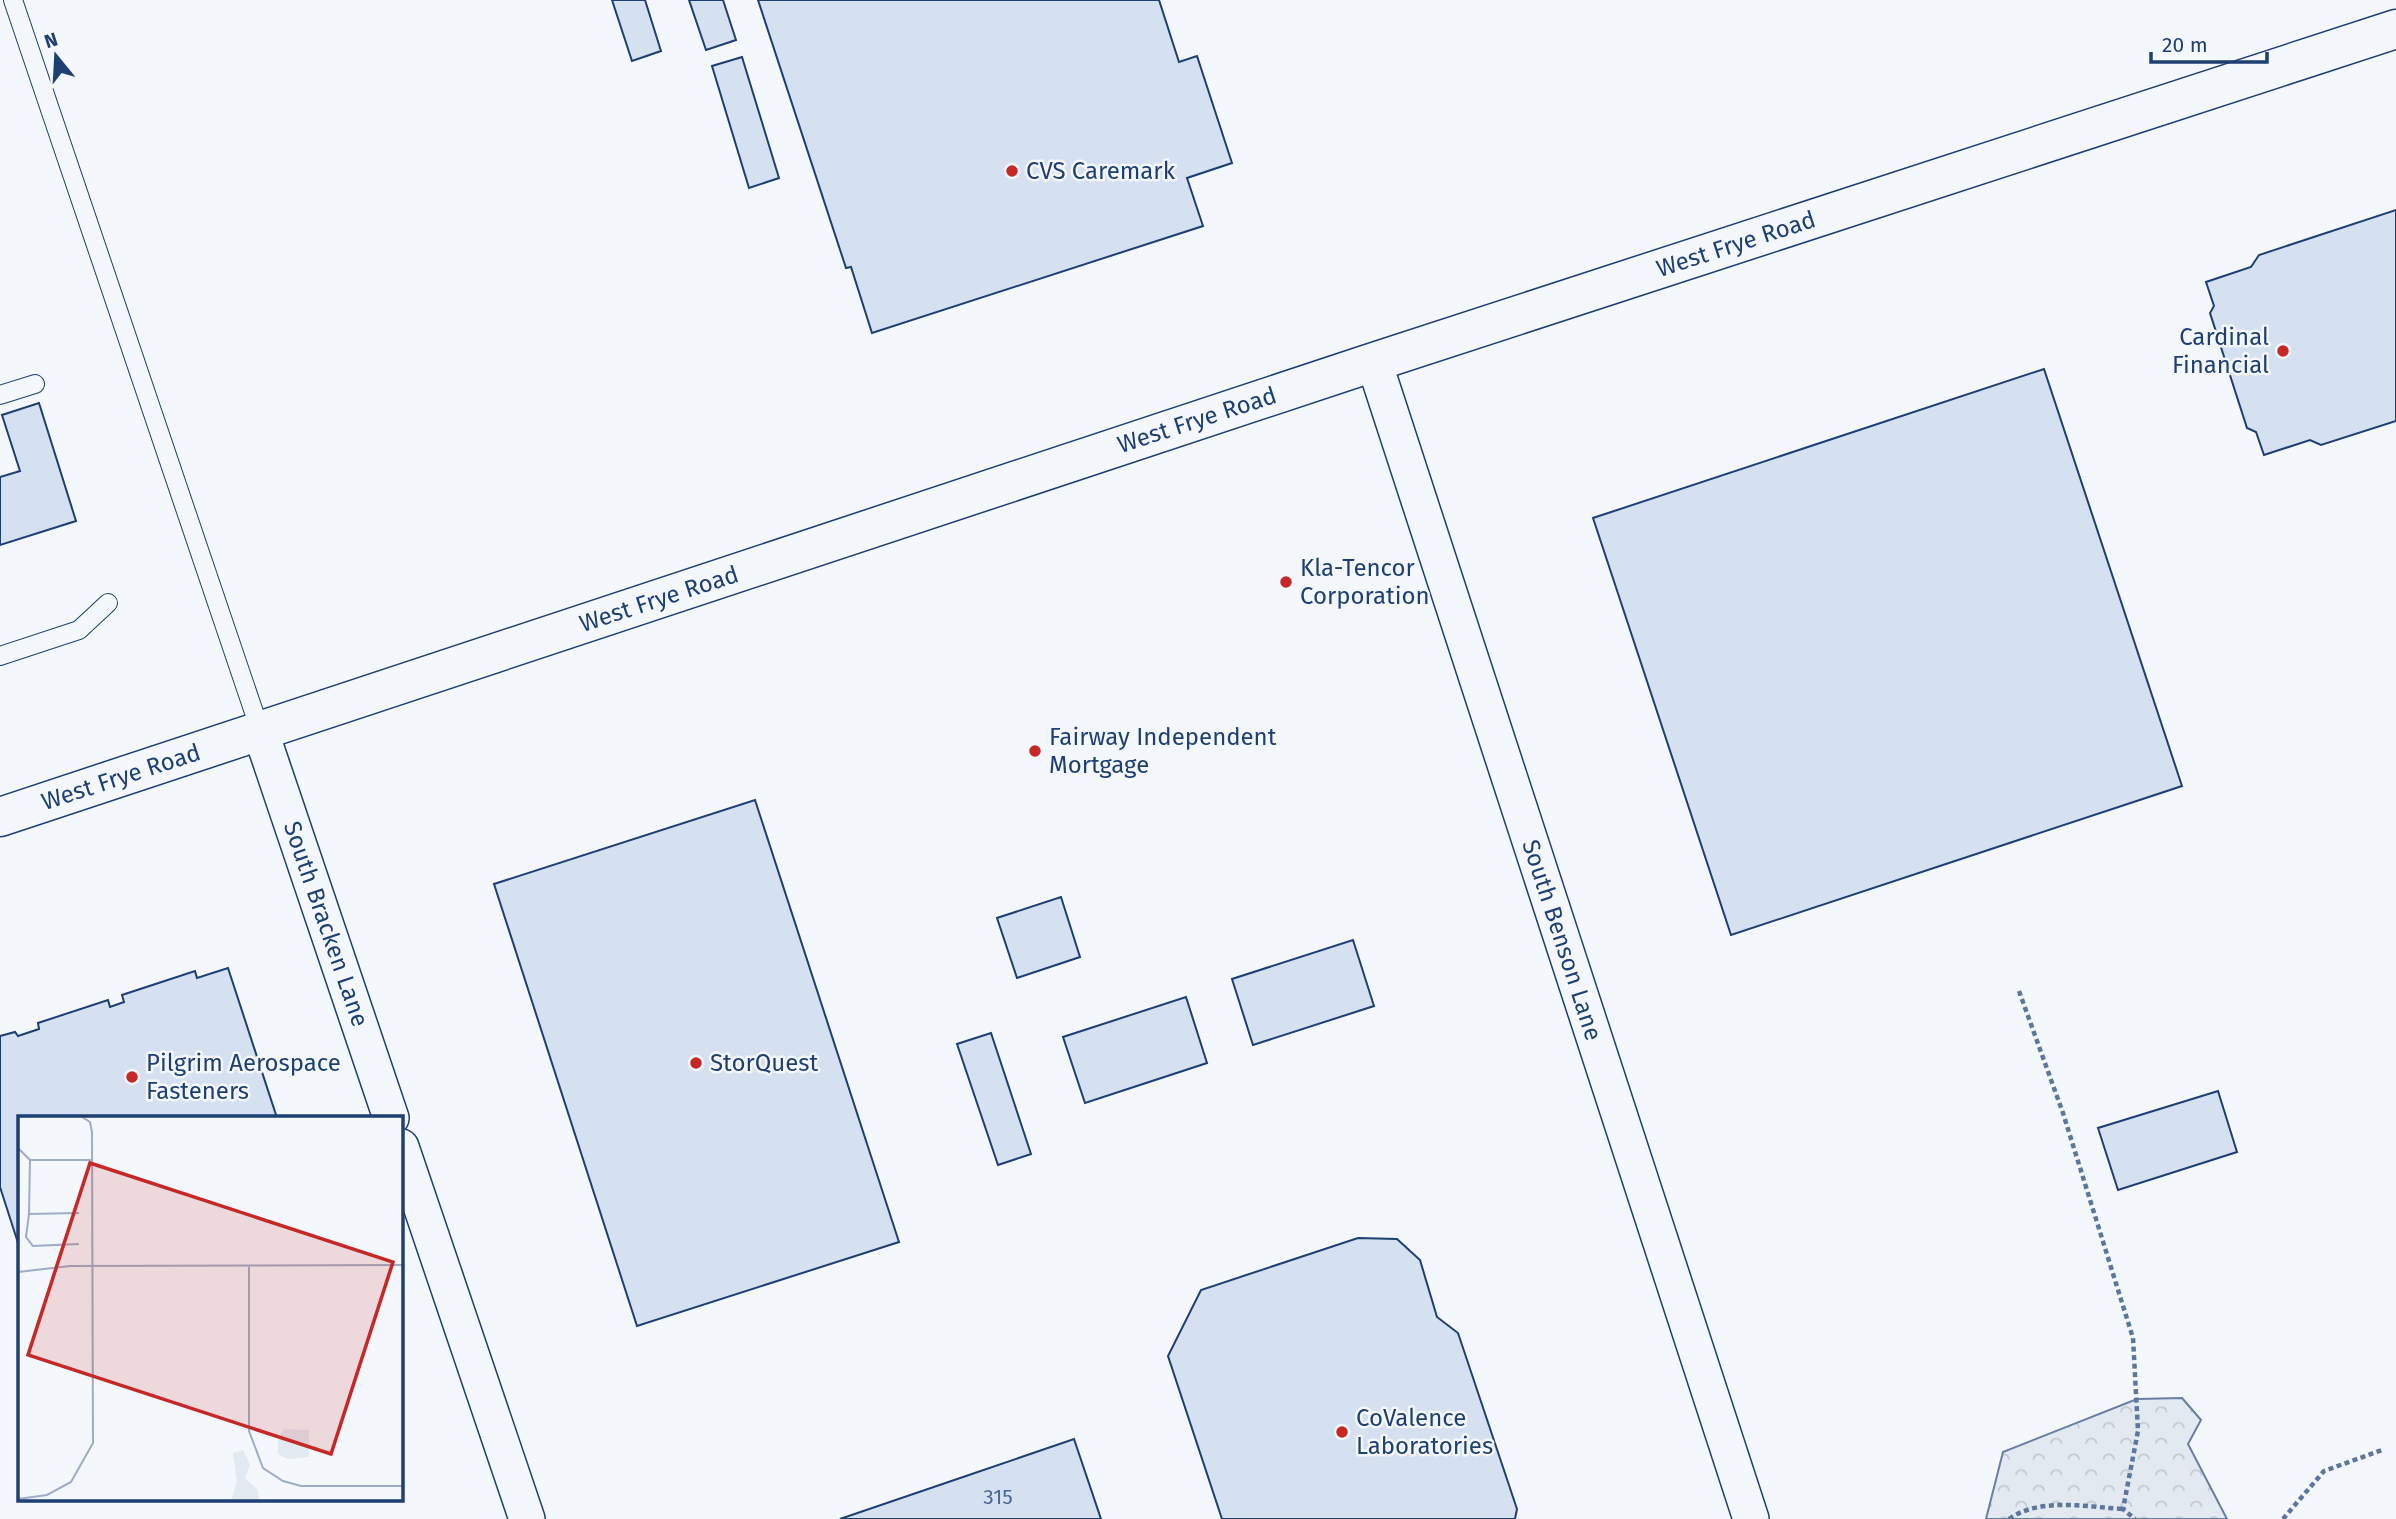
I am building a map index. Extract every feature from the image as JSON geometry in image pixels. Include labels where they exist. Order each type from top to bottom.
[{"type":"street","name":"West Frye Road","points":[[0,817],[1374,362],[2396,29]]},
{"type":"street","name":"South Benson Lane","points":[[1374,362],[1751,1519]]},
{"type":"street","name":"South Bracken Lane","points":[[260,730],[390,1116]]},
{"type":"street","points":[[402,1150],[527,1519]]},
{"type":"lane","points":[[13,0],[260,730]]},
{"type":"lane","points":[[0,395],[34,384]]},
{"type":"lane","points":[[0,656],[79,630],[108,603]]},
{"type":"path","points":[[2019,991],[2063,1113],[2133,1338],[2138,1431],[2123,1509]]},
{"type":"path","points":[[2283,1519],[2324,1471],[2382,1450]]},
{"type":"path","points":[[2009,1519],[2021,1511],[2062,1505],[2123,1509],[2135,1519]]},
{"type":"green space","points":[[2182,1398],[2201,1420],[2188,1444],[2227,1519],[1986,1519],[2003,1452],[2137,1399]]},
{"type":"building","points":[[612,0],[645,0],[661,51],[632,61]]},
{"type":"building","points":[[689,0],[723,0],[736,40],[706,50]]},
{"type":"building","name":"CVS Caremark","points":[[758,0],[1159,0],[1179,62],[1197,56],[1232,163],[1187,178],[1203,226],[872,333],[851,267],[846,268]]},
{"type":"building","points":[[742,57],[779,178],[749,188],[712,66]]},
{"type":"building","points":[[2396,210],[2396,421],[2321,445],[2310,440],[2264,455],[2256,432],[2247,428],[2210,313],[2214,306],[2206,282],[2251,267],[2259,255]]},
{"type":"building","points":[[2044,369],[2182,786],[1731,935],[1593,518]]},
{"type":"building","points":[[39,403],[76,521],[0,545],[0,477],[20,471],[2,415]]},
{"type":"building","name":"StorQuest","points":[[755,800],[899,1242],[637,1326],[494,884]]},
{"type":"building","points":[[1061,897],[1080,957],[1017,978],[997,918]]},
{"type":"building","points":[[1353,940],[1374,1006],[1253,1045],[1232,979]]},
{"type":"building","name":"Pilgrim Aerospace Fasteners","points":[[228,968],[276,1116],[18,1116],[18,1243],[0,1187],[0,1036],[15,1032],[18,1036],[39,1029],[38,1023],[108,1000],[110,1007],[124,1002],[122,995],[195,971],[197,978]]},
{"type":"building","points":[[1186,997],[1207,1063],[1085,1103],[1063,1037]]},
{"type":"building","points":[[991,1033],[1031,1154],[998,1165],[957,1044]]},
{"type":"building","points":[[2218,1091],[2237,1152],[2118,1190],[2098,1128]]},
{"type":"building","name":"CoValence Laboratories","points":[[1358,1238],[1397,1239],[1420,1260],[1437,1317],[1458,1333],[1517,1509],[1515,1519],[1222,1519],[1168,1356],[1201,1290]]},
{"type":"building","points":[[1074,1439],[1101,1519],[840,1519],[966,1476]]},
{"type":"place","name":"CVS Caremark","points":[[1012,171]]},
{"type":"place","name":"Cardinal Financial","points":[[2283,351]]},
{"type":"place","name":"Kla-Tencor Corporation","points":[[1286,582]]},
{"type":"place","name":"Fairway Independent Mortgage","points":[[1035,751]]},
{"type":"place","name":"StorQuest","points":[[696,1063]]},
{"type":"place","name":"Pilgrim Aerospace Fasteners","points":[[132,1077]]},
{"type":"place","name":"CoValence Laboratories","points":[[1342,1432]]}]
